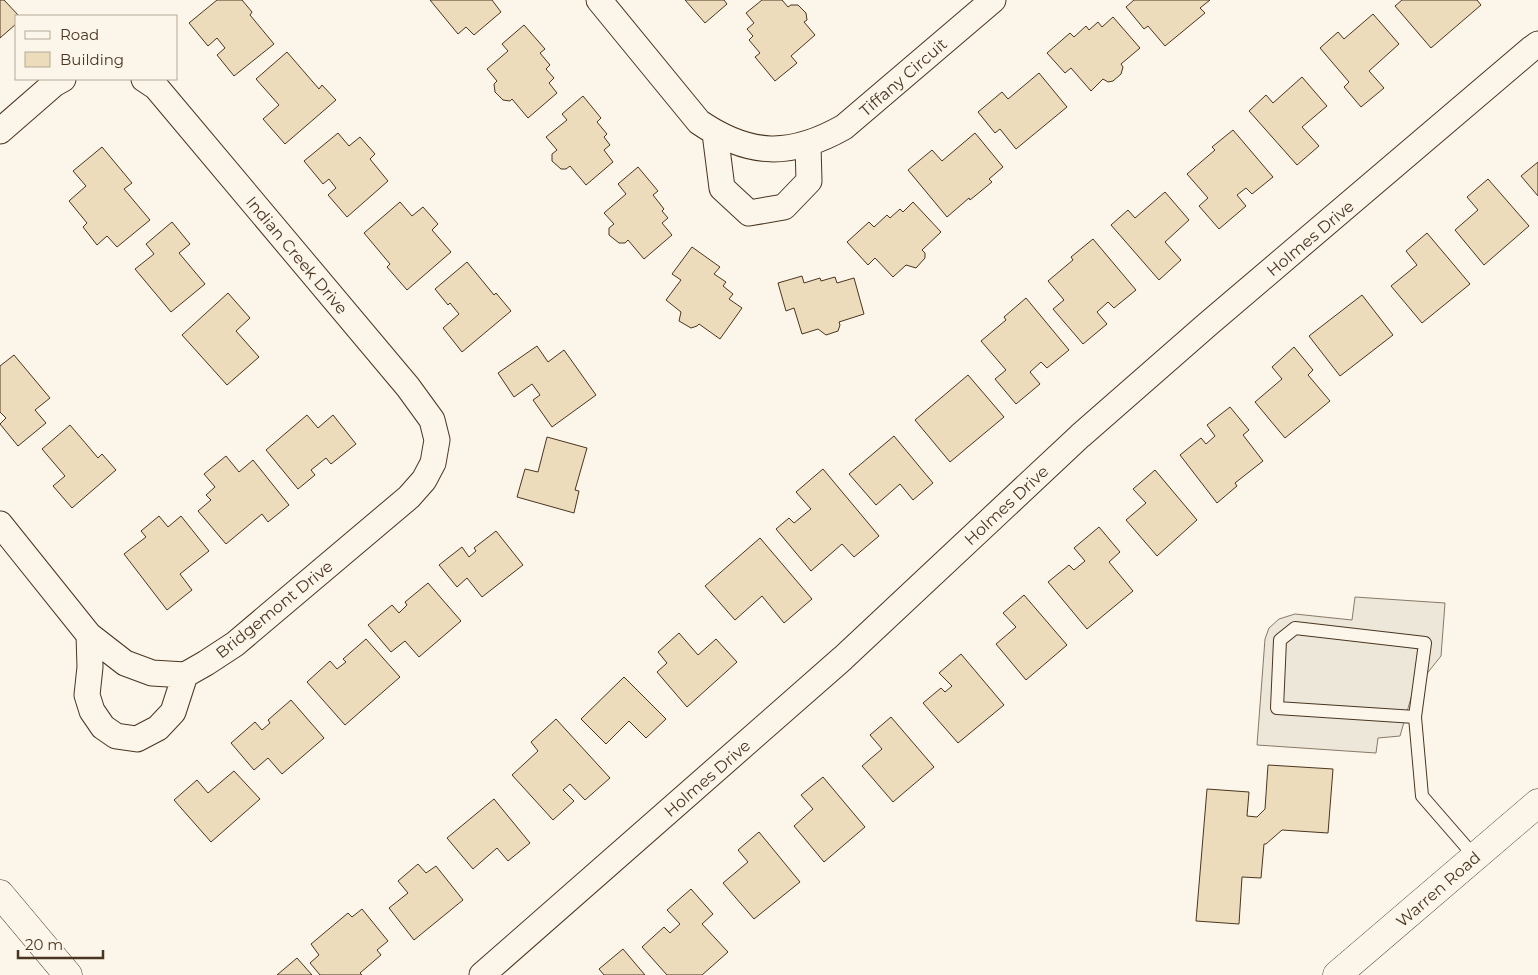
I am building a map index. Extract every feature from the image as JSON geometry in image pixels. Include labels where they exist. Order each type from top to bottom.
[{"type":"main road","name":"Warren Road","points":[[1337,975],[1538,803]]},
{"type":"main road","points":[[0,894],[68,975]]},
{"type":"street","name":"Tiffany Circuit","points":[[599,0],[699,122],[715,133],[732,141],[760,148],[789,148],[808,145],[844,128],[993,0]]},
{"type":"street","name":"Holmes Drive","points":[[482,975],[843,658],[1080,436],[1538,44]]},
{"type":"street","name":"Indian Creek Drive","points":[[146,80],[156,87],[408,387],[432,420],[437,440]]},
{"type":"street","points":[[0,131],[59,81]]},
{"type":"street","points":[[715,133],[722,188],[749,213],[784,207],[809,181],[808,145]]},
{"type":"street","name":"Bridgemont Drive","points":[[185,675],[206,664],[235,644],[409,497],[424,480],[433,463],[437,440]]},
{"type":"street","points":[[0,524],[89,635],[125,663],[152,673],[185,675],[173,712],[158,728],[137,739],[116,736],[103,728],[92,711],[87,695],[90,667],[89,635]]},
{"type":"lane","points":[[1415,717],[1277,708],[1280,640],[1295,628],[1425,643],[1415,717],[1422,796],[1475,858]]},
{"type":"shaded area","points":[[1355,597],[1445,603],[1441,656],[1413,691],[1400,736],[1378,738],[1376,753],[1257,745],[1265,639],[1269,628],[1279,619],[1295,614],[1352,620]]},
{"type":"building","points":[[0,0],[4,0],[18,15],[15,15],[15,25],[0,38]]},
{"type":"building","points":[[217,0],[242,0],[252,12],[250,15],[274,44],[234,76],[217,55],[225,48],[217,38],[208,46],[189,23]]},
{"type":"building","points":[[430,0],[492,0],[501,12],[474,35],[466,27],[458,34]]},
{"type":"building","points":[[685,0],[724,0],[727,4],[705,23]]},
{"type":"building","points":[[762,0],[782,0],[788,7],[798,5],[806,13],[807,20],[804,22],[815,35],[791,56],[797,63],[775,81],[755,57],[760,53],[749,40],[753,36],[747,29],[754,23],[746,13]]},
{"type":"building","points":[[1134,0],[1210,0],[1200,8],[1205,13],[1165,46],[1148,26],[1144,29],[1126,7]]},
{"type":"building","points":[[1402,0],[1477,0],[1481,5],[1431,48],[1395,6]]},
{"type":"building","points":[[1373,14],[1399,44],[1369,71],[1384,88],[1361,107],[1344,87],[1349,82],[1320,48],[1338,32],[1344,39]]},
{"type":"building","points":[[1113,17],[1140,48],[1121,64],[1123,67],[1121,74],[1113,81],[1108,82],[1103,79],[1091,91],[1071,68],[1065,73],[1047,53],[1070,33],[1074,37],[1086,26],[1089,30],[1098,22],[1102,27]]},
{"type":"building","points":[[524,25],[545,49],[540,53],[550,65],[546,69],[554,78],[549,83],[557,93],[528,118],[512,99],[510,101],[503,100],[495,92],[494,84],[497,81],[487,69],[508,51],[502,44]]},
{"type":"building","points":[[287,52],[319,89],[322,85],[336,100],[285,144],[263,119],[279,105],[256,79]]},
{"type":"building","points":[[1039,73],[1067,107],[1016,149],[1000,129],[995,133],[978,112],[1002,92],[1008,99]]},
{"type":"building","points":[[1302,77],[1327,106],[1302,127],[1319,146],[1297,165],[1249,111],[1266,95],[1273,103]]},
{"type":"building","points":[[583,96],[601,118],[597,122],[607,134],[604,137],[610,145],[604,150],[613,162],[586,185],[570,166],[566,169],[561,169],[552,161],[552,154],[557,150],[546,137],[567,120],[562,114]]},
{"type":"building","points":[[1233,130],[1273,177],[1252,194],[1246,188],[1237,195],[1246,206],[1219,229],[1199,206],[1208,198],[1187,174],[1215,150],[1212,147]]},
{"type":"building","points":[[338,133],[349,146],[360,137],[375,154],[370,159],[388,181],[347,217],[328,195],[336,188],[329,179],[323,184],[304,161]]},
{"type":"building","points":[[975,133],[1003,167],[989,179],[992,182],[947,217],[908,170],[932,150],[942,161]]},
{"type":"building","points":[[102,147],[132,183],[124,189],[150,220],[117,247],[107,236],[97,245],[83,227],[87,223],[69,201],[86,186],[73,171]]},
{"type":"building","points":[[1538,162],[1538,196],[1521,176]]},
{"type":"building","points":[[638,167],[658,191],[653,195],[664,209],[662,211],[668,218],[662,223],[672,235],[644,259],[628,240],[625,243],[619,243],[609,235],[609,228],[614,224],[604,213],[626,194],[618,184]]},
{"type":"building","points":[[1488,179],[1529,226],[1484,265],[1455,230],[1478,210],[1467,197]]},
{"type":"building","points":[[1165,192],[1189,220],[1165,242],[1181,260],[1159,280],[1111,225],[1128,210],[1135,218]]},
{"type":"building","points":[[400,202],[412,216],[423,207],[438,224],[432,230],[451,252],[407,290],[387,267],[390,264],[364,233]]},
{"type":"building","points":[[913,202],[941,232],[922,250],[925,253],[925,258],[916,268],[906,265],[893,277],[875,258],[868,265],[847,242],[869,222],[874,227],[887,215],[890,218],[900,209],[903,212]]},
{"type":"building","points":[[172,222],[190,244],[179,253],[205,284],[171,312],[135,269],[154,254],[146,244]]},
{"type":"building","points":[[1427,233],[1470,284],[1422,323],[1391,286],[1417,265],[1406,251]]},
{"type":"building","points":[[1093,239],[1136,290],[1114,308],[1108,302],[1097,312],[1107,324],[1083,344],[1053,309],[1064,300],[1048,281],[1073,260],[1071,257]]},
{"type":"building","points":[[692,247],[720,267],[714,274],[726,282],[723,286],[733,294],[729,299],[742,308],[720,339],[699,324],[691,328],[679,321],[681,312],[666,300],[681,280],[672,274]]},
{"type":"building","points":[[467,262],[494,295],[496,293],[511,311],[462,352],[443,328],[459,314],[450,303],[448,305],[435,289]]},
{"type":"building","points":[[802,276],[804,283],[820,278],[821,281],[835,277],[837,283],[854,278],[864,314],[839,322],[838,331],[826,335],[818,329],[802,334],[794,308],[786,311],[778,283]]},
{"type":"building","points":[[228,293],[250,318],[236,331],[259,357],[227,385],[182,335]]},
{"type":"building","points":[[1362,295],[1393,335],[1340,376],[1309,336]]},
{"type":"building","points":[[1026,298],[1069,350],[1047,368],[1041,362],[1030,372],[1040,384],[1016,404],[995,379],[1006,370],[981,341],[1006,320],[1004,317]]},
{"type":"building","points":[[537,346],[548,362],[564,350],[596,395],[552,427],[533,400],[540,395],[532,384],[514,397],[498,373]]},
{"type":"building","points":[[1294,347],[1313,370],[1308,375],[1330,401],[1285,438],[1255,402],[1282,379],[1272,367]]},
{"type":"building","points":[[14,355],[50,398],[35,410],[46,423],[18,446],[0,424],[6,418],[0,412],[0,366]]},
{"type":"building","points":[[968,375],[1004,417],[950,462],[915,420]]},
{"type":"building","points":[[1230,407],[1249,430],[1243,435],[1263,461],[1235,483],[1237,486],[1217,503],[1180,455],[1201,438],[1206,444],[1215,436],[1207,425]]},
{"type":"building","points":[[307,415],[318,428],[333,415],[356,444],[331,464],[326,458],[311,470],[315,475],[298,489],[266,450]]},
{"type":"building","points":[[70,425],[98,458],[102,454],[116,470],[72,508],[53,486],[65,476],[42,449]]},
{"type":"building","points":[[894,436],[933,483],[913,500],[900,484],[876,505],[849,474]]},
{"type":"building","points":[[547,437],[587,448],[575,490],[579,491],[574,513],[517,497],[525,469],[538,472]]},
{"type":"building","points":[[226,456],[239,472],[253,460],[289,505],[268,522],[262,514],[226,544],[198,511],[211,500],[206,495],[215,487],[204,474]]},
{"type":"building","points":[[823,469],[879,536],[854,557],[842,544],[811,571],[776,529],[789,518],[794,523],[811,509],[796,492]]},
{"type":"building","points":[[1155,470],[1197,520],[1157,556],[1126,520],[1146,503],[1133,489]]},
{"type":"building","points":[[159,516],[168,527],[181,516],[209,551],[180,574],[192,590],[167,610],[124,554],[146,537],[141,531]]},
{"type":"building","points":[[1099,527],[1120,552],[1109,562],[1133,591],[1087,629],[1048,582],[1069,565],[1074,570],[1085,561],[1074,548]]},
{"type":"building","points":[[496,531],[523,565],[482,597],[467,578],[457,587],[439,565],[462,547],[469,557],[476,551],[474,548]]},
{"type":"building","points":[[760,538],[812,599],[784,623],[762,596],[735,620],[705,586]]},
{"type":"building","points":[[428,583],[461,621],[419,657],[405,641],[391,652],[368,625],[392,605],[399,613],[407,605],[405,602]]},
{"type":"building","points":[[1024,595],[1067,645],[1026,680],[996,644],[1016,627],[1003,613]]},
{"type":"building","points":[[679,633],[698,655],[716,639],[737,662],[687,707],[657,672],[667,663],[658,652]]},
{"type":"building","points":[[366,639],[400,677],[345,725],[307,682],[330,661],[337,669],[346,662],[343,659]]},
{"type":"building","points":[[961,654],[1004,705],[958,743],[923,703],[941,688],[945,692],[952,686],[939,673]]},
{"type":"building","points":[[624,677],[666,719],[646,738],[629,721],[606,744],[581,719]]},
{"type":"building","points":[[291,700],[324,738],[282,774],[268,758],[254,770],[231,743],[255,722],[262,730],[270,723],[268,720]]},
{"type":"building","points":[[891,717],[934,767],[893,802],[862,766],[882,749],[870,735]]},
{"type":"building","points":[[556,719],[610,778],[585,800],[570,784],[563,790],[574,801],[553,820],[512,775],[538,751],[531,742]]},
{"type":"building","points":[[1268,765],[1333,769],[1328,833],[1282,830],[1264,844],[1261,878],[1242,877],[1239,924],[1196,921],[1207,789],[1249,792],[1247,816],[1257,817],[1265,809]]},
{"type":"building","points":[[234,771],[260,799],[211,842],[174,800],[197,780],[208,793]]},
{"type":"building","points":[[823,777],[865,827],[824,862],[794,826],[813,809],[801,795]]},
{"type":"building","points":[[494,799],[530,843],[508,861],[497,848],[473,869],[447,838]]},
{"type":"building","points":[[759,832],[800,882],[754,919],[723,883],[748,862],[738,850]]},
{"type":"building","points":[[418,864],[426,873],[436,866],[463,900],[414,940],[389,908],[408,893],[398,881]]},
{"type":"building","points":[[691,889],[713,914],[702,924],[728,952],[702,975],[667,975],[642,947],[664,927],[670,933],[680,924],[667,910]]},
{"type":"building","points":[[362,909],[388,941],[377,950],[381,955],[360,973],[362,975],[320,975],[310,963],[319,955],[311,944],[348,913],[352,917]]},
{"type":"building","points":[[623,949],[645,975],[604,975],[599,969]]},
{"type":"building","points":[[297,958],[312,975],[277,975]]}]
